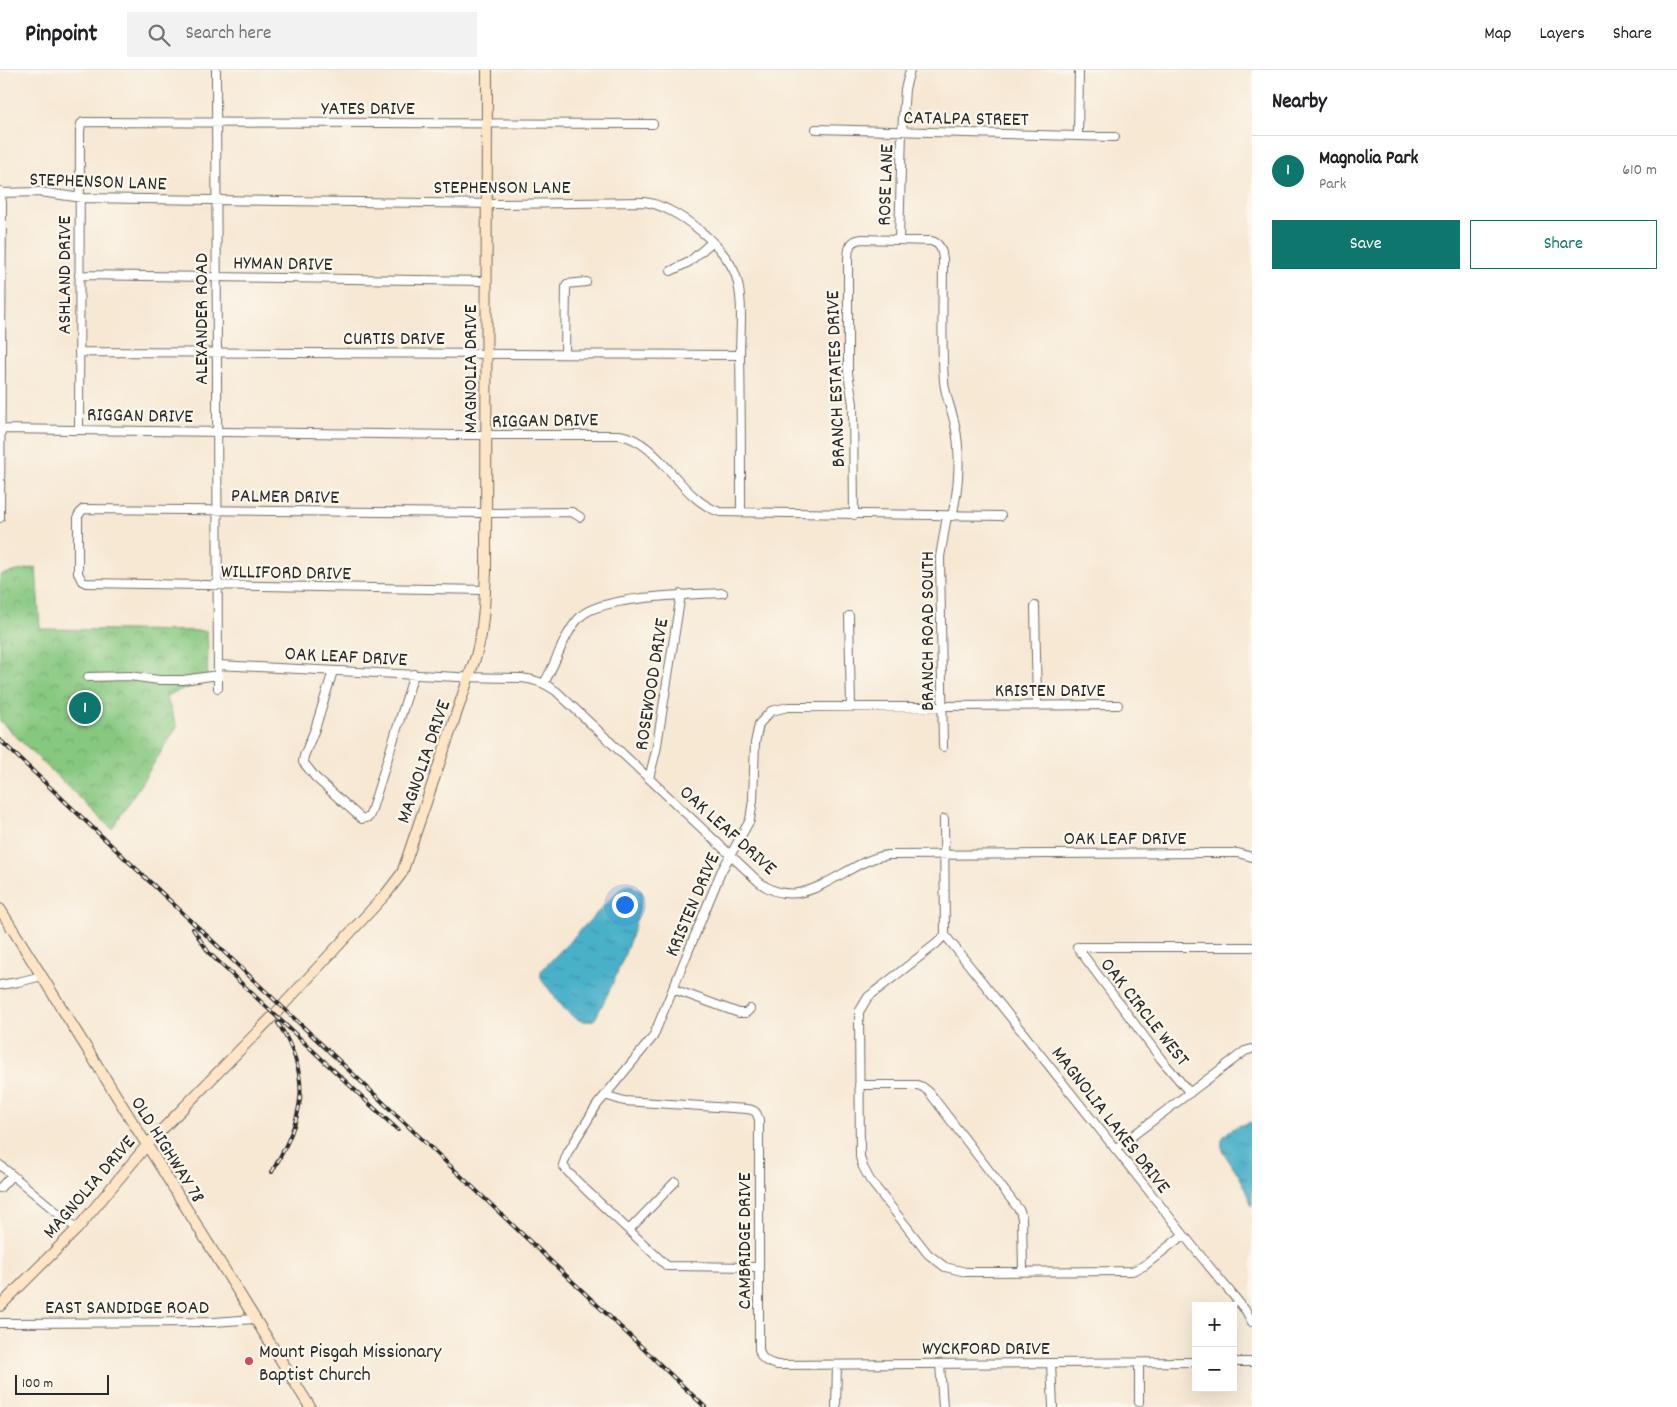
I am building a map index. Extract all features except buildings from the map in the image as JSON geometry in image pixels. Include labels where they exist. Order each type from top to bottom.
[{"type":"street","name":"ALEXANDER ROAD","points":[[216,70],[218,688]]},
{"type":"street","name":"MAGNOLIA DRIVE","points":[[0,1306],[77,1229],[147,1145],[273,1016],[386,894],[402,874],[481,635],[486,590],[487,70]]},
{"type":"street","name":"ROSE LANE","points":[[899,240],[902,132],[905,89],[910,70]]},
{"type":"street","points":[[1078,136],[1079,70]]},
{"type":"street","name":"YATES DRIVE","points":[[83,122],[653,124]]},
{"type":"street","name":"ASHLAND DRIVE","points":[[79,430],[80,124],[83,122]]},
{"type":"street","name":"CATALPA STREET","points":[[816,129],[1115,137]]},
{"type":"street","points":[[0,192],[2,202],[0,518]]},
{"type":"street","name":"STEPHENSON LANE","points":[[0,192],[40,192],[80,198],[486,203],[649,202],[664,207],[712,242],[728,260],[736,279],[740,312],[741,513]]},
{"type":"street","name":"ROSE LANE","points":[[852,243],[858,239],[935,242],[941,249],[942,254]]},
{"type":"street","points":[[671,271],[690,262],[712,242]]},
{"type":"street","name":"BRANCH ESTATES DRIVE","points":[[852,243],[848,251],[848,364],[853,404],[854,515]]},
{"type":"street","name":"BRANCH ROAD SOUTH","points":[[942,254],[944,380],[947,400],[955,424],[957,459],[957,487],[940,557],[943,747]]},
{"type":"street","name":"HYMAN DRIVE","points":[[79,275],[486,281]]},
{"type":"street","points":[[565,354],[566,287],[567,284],[572,282],[586,282]]},
{"type":"street","name":"CURTIS DRIVE","points":[[79,352],[740,355]]},
{"type":"street","name":"RIGGAN DRIVE","points":[[1,429],[486,436],[596,434],[627,436],[643,445],[706,507],[720,512],[1001,516]]},
{"type":"street","name":"PALMER DRIVE","points":[[86,583],[82,581],[78,570],[78,516],[83,509],[487,513],[572,512],[580,517]]},
{"type":"street","name":"WILLIFORD DRIVE","points":[[86,583],[486,590]]},
{"type":"street","points":[[544,683],[574,625],[587,611],[621,602],[681,594],[724,593]]},
{"type":"street","name":"ROSEWOOD DRIVE","points":[[649,778],[656,751],[681,594]]},
{"type":"street","points":[[1035,606],[1037,705]]},
{"type":"street","points":[[849,616],[851,706]]},
{"type":"street","name":"OAK LEAF DRIVE","points":[[218,665],[468,677],[530,678],[544,683],[556,691],[764,886],[776,891],[796,892],[817,888],[878,856],[889,855],[1238,853],[1252,857]]},
{"type":"street","points":[[333,671],[316,729],[304,756],[304,765],[362,819],[368,817],[414,674]]},
{"type":"street","points":[[88,677],[129,676],[159,680],[183,680],[218,675]]},
{"type":"street","name":"KRISTEN DRIVE","points":[[629,1230],[567,1171],[563,1163],[568,1152],[605,1095],[653,1037],[720,872],[743,835],[751,816],[755,743],[761,720],[771,711],[782,708],[1118,704]]},
{"type":"street","points":[[944,819],[945,936],[868,997],[859,1012],[860,1152],[863,1167],[870,1180],[928,1254],[939,1264],[949,1269],[966,1272],[1132,1271],[1144,1266],[1183,1234]]},
{"type":"street","name":"OLD HIGHWAY 78","points":[[0,909],[310,1407]]},
{"type":"street","name":"MAGNOLIA LAKES DRIVE","points":[[945,936],[1246,1311],[1252,1322]]},
{"type":"street","name":"OAK CIRCLE WEST","points":[[1190,1093],[1161,1059],[1077,947],[1252,948]]},
{"type":"street","points":[[0,985],[42,976]]},
{"type":"street","points":[[673,989],[739,1013],[746,1013],[750,1010]]},
{"type":"street","points":[[1115,1150],[1245,1051],[1252,1049]]},
{"type":"street","points":[[859,1085],[916,1085],[923,1087],[928,1092],[1020,1211],[1022,1218],[1023,1272]]},
{"type":"street","name":"CAMBRIDGE DRIVE","points":[[605,1095],[624,1101],[752,1110],[757,1114],[759,1349],[764,1361],[777,1365]]},
{"type":"street","points":[[0,1165],[77,1229]]},
{"type":"street","points":[[0,1188],[12,1175]]},
{"type":"street","points":[[675,1182],[629,1230],[670,1267],[759,1267]]},
{"type":"street","name":"EAST SANDIDGE ROAD","points":[[0,1323],[214,1322],[254,1319]]},
{"type":"street","name":"WYCKFORD DRIVE","points":[[777,1365],[1192,1362]]},
{"type":"street","points":[[1237,1362],[1252,1362]]},
{"type":"street","points":[[1052,1363],[1053,1407]]},
{"type":"street","points":[[1140,1363],[1140,1402]]},
{"type":"street","points":[[940,1364],[943,1407]]},
{"type":"street","points":[[836,1407],[837,1365]]},
{"type":"green space","points":[[36,567],[40,629],[207,631],[207,679],[166,696],[177,727],[112,829],[0,721],[0,575]]},
{"type":"water","points":[[629,884],[642,892],[643,895],[629,943],[617,974],[595,1019],[582,1021],[570,1014],[559,1002],[542,980],[541,971],[620,889]]},
{"type":"water","points":[[1252,1122],[1252,1207],[1240,1178],[1225,1154],[1222,1142],[1223,1137],[1231,1130]]},
{"type":"railway","points":[[0,740],[705,1407]]},
{"type":"railway","points":[[193,929],[209,953],[398,1130]]},
{"type":"railway","points":[[272,1172],[291,1134],[300,1098],[297,1063],[278,1023]]},
{"type":"place","name":"Magnolia Park","points":[[85,708]]},
{"type":"place","name":"Mount Pisgah Missionary Baptist Church","points":[[249,1361]]}]
